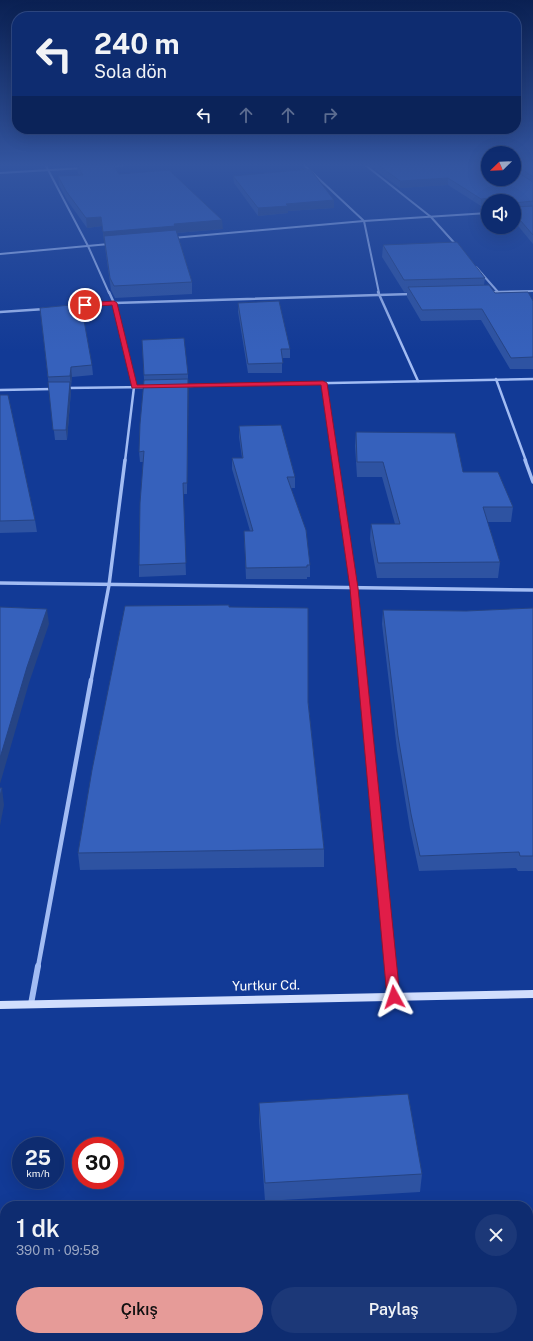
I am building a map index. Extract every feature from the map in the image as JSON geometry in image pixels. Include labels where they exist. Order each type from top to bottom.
[{"type":"street","points":[[30,1004],[108,585],[134,387],[114,303],[78,227]]},
{"type":"street","points":[[167,239],[303,227]]},
{"type":"street","points":[[365,227],[379,295],[418,381]]},
{"type":"street","points":[[440,227],[462,251]]},
{"type":"street","points":[[0,254],[112,244]]},
{"type":"street","points":[[472,263],[498,292]]},
{"type":"street","points":[[482,292],[533,291]]},
{"type":"street","points":[[68,307],[114,303],[419,294]]},
{"type":"street","points":[[0,312],[46,308]]},
{"type":"street","points":[[182,386],[533,379]]},
{"type":"street","points":[[496,380],[533,482]]},
{"type":"street","points":[[323,383],[354,588],[394,997]]},
{"type":"street","points":[[63,388],[150,387]]},
{"type":"street","points":[[0,390],[55,388]]},
{"type":"street","points":[[0,584],[533,590]]},
{"type":"street","name":"Yurtkur Cd.","points":[[0,1005],[533,994]]},
{"type":"building","points":[[102,227],[168,227],[103,232]]},
{"type":"building","points":[[526,227],[533,227],[533,235]]},
{"type":"building","points":[[176,230],[192,282],[114,286],[110,278],[104,236]]},
{"type":"building","points":[[457,242],[485,278],[404,280],[383,245]]},
{"type":"building","points":[[489,285],[495,293],[528,292],[533,301],[533,357],[511,358],[482,309],[422,310],[408,287]]},
{"type":"building","points":[[279,301],[290,349],[281,349],[283,363],[248,364],[238,303]]},
{"type":"building","points":[[81,304],[92,365],[71,367],[70,376],[48,377],[40,308]]},
{"type":"building","points":[[184,338],[188,374],[144,375],[142,340]]},
{"type":"building","points":[[188,379],[187,483],[183,483],[186,563],[139,565],[140,503],[144,451],[139,452],[144,380]]},
{"type":"building","points":[[48,382],[70,382],[66,430],[53,430]]},
{"type":"building","points":[[0,395],[8,395],[35,520],[0,521]]},
{"type":"building","points":[[281,425],[295,477],[287,477],[306,530],[310,565],[307,565],[307,567],[246,568],[244,531],[253,531],[232,458],[243,458],[239,426]]},
{"type":"building","points":[[356,432],[455,433],[463,472],[498,472],[513,507],[483,507],[500,562],[378,563],[371,524],[400,524],[383,462],[357,462]]},
{"type":"building","points":[[229,605],[229,607],[308,608],[308,702],[324,849],[78,853],[92,770],[125,606]]},
{"type":"building","points":[[0,607],[47,609],[27,667],[0,758]]},
{"type":"building","points":[[533,608],[533,856],[520,856],[519,852],[420,856],[411,814],[398,736],[383,610],[466,611]]},
{"type":"building","points":[[408,1094],[422,1174],[265,1183],[259,1103]]},
{"type":"route","points":[[85,305],[114,303],[134,387],[323,383],[354,588],[394,997]]}]
